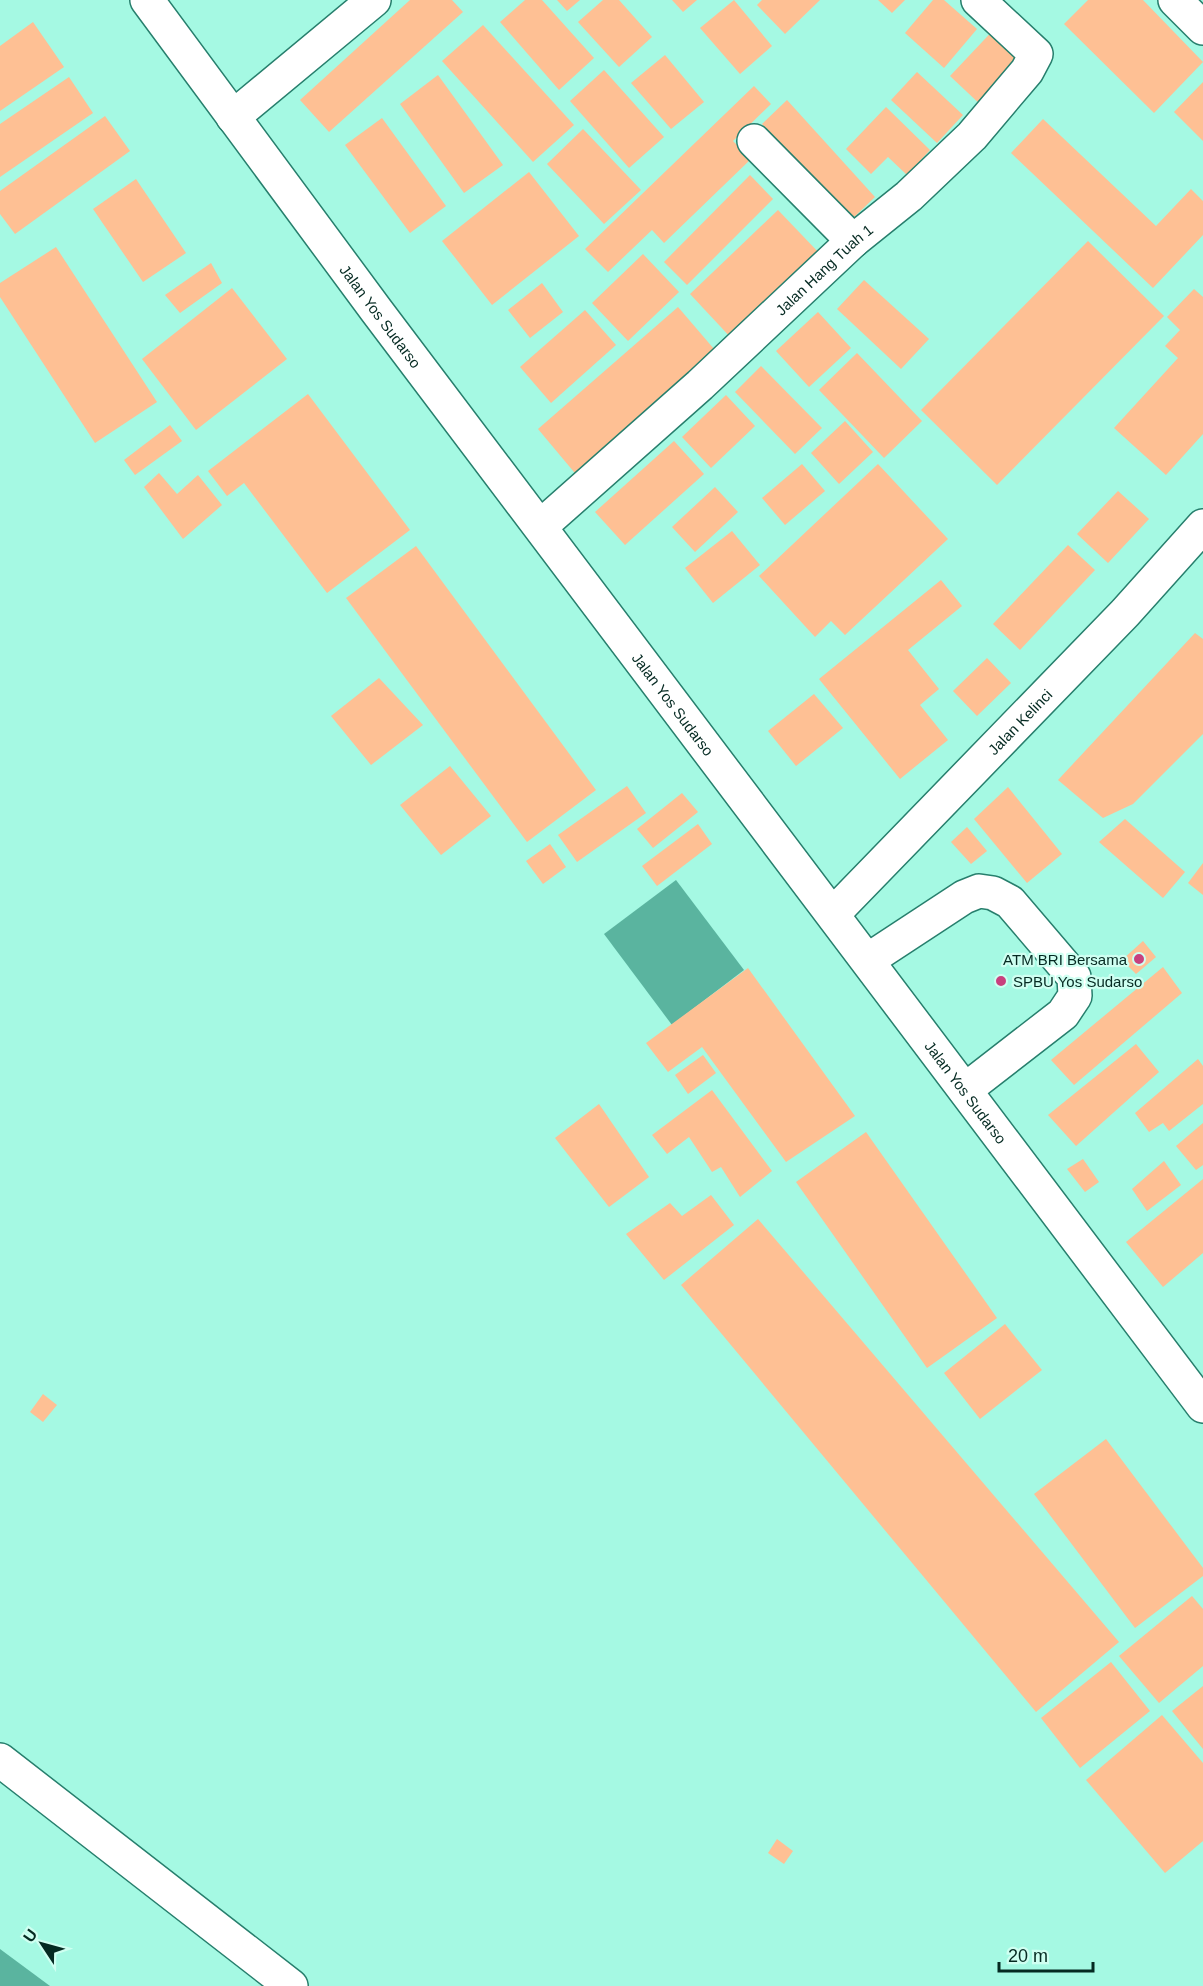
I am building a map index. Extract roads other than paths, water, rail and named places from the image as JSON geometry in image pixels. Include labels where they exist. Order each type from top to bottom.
[{"type":"main road","name":"Jalan Yos Sudarso","points":[[147,0],[964,1090],[1202,1403]]},
{"type":"main road","points":[[233,117],[374,0]]},
{"type":"main road","name":"Jalan Hang Tuah 1","points":[[542,526],[700,385],[853,241],[909,196],[1000,106],[1035,59],[1035,51],[978,0]]},
{"type":"main road","points":[[1175,0],[1203,28]]},
{"type":"main road","points":[[754,141],[853,241]]},
{"type":"main road","name":"Jalan Kelinci","points":[[833,914],[1125,613],[1203,526]]},
{"type":"main road","points":[[868,960],[964,897],[979,891],[993,893],[1010,902],[1074,976],[1075,996],[1064,1014],[964,1090]]},
{"type":"main road","points":[[0,1760],[291,1986]]},
{"type":"place","name":"ATM BRI Bersama","points":[[1139,959]]},
{"type":"place","name":"SPBU Yos Sudarso","points":[[1001,981]]}]
